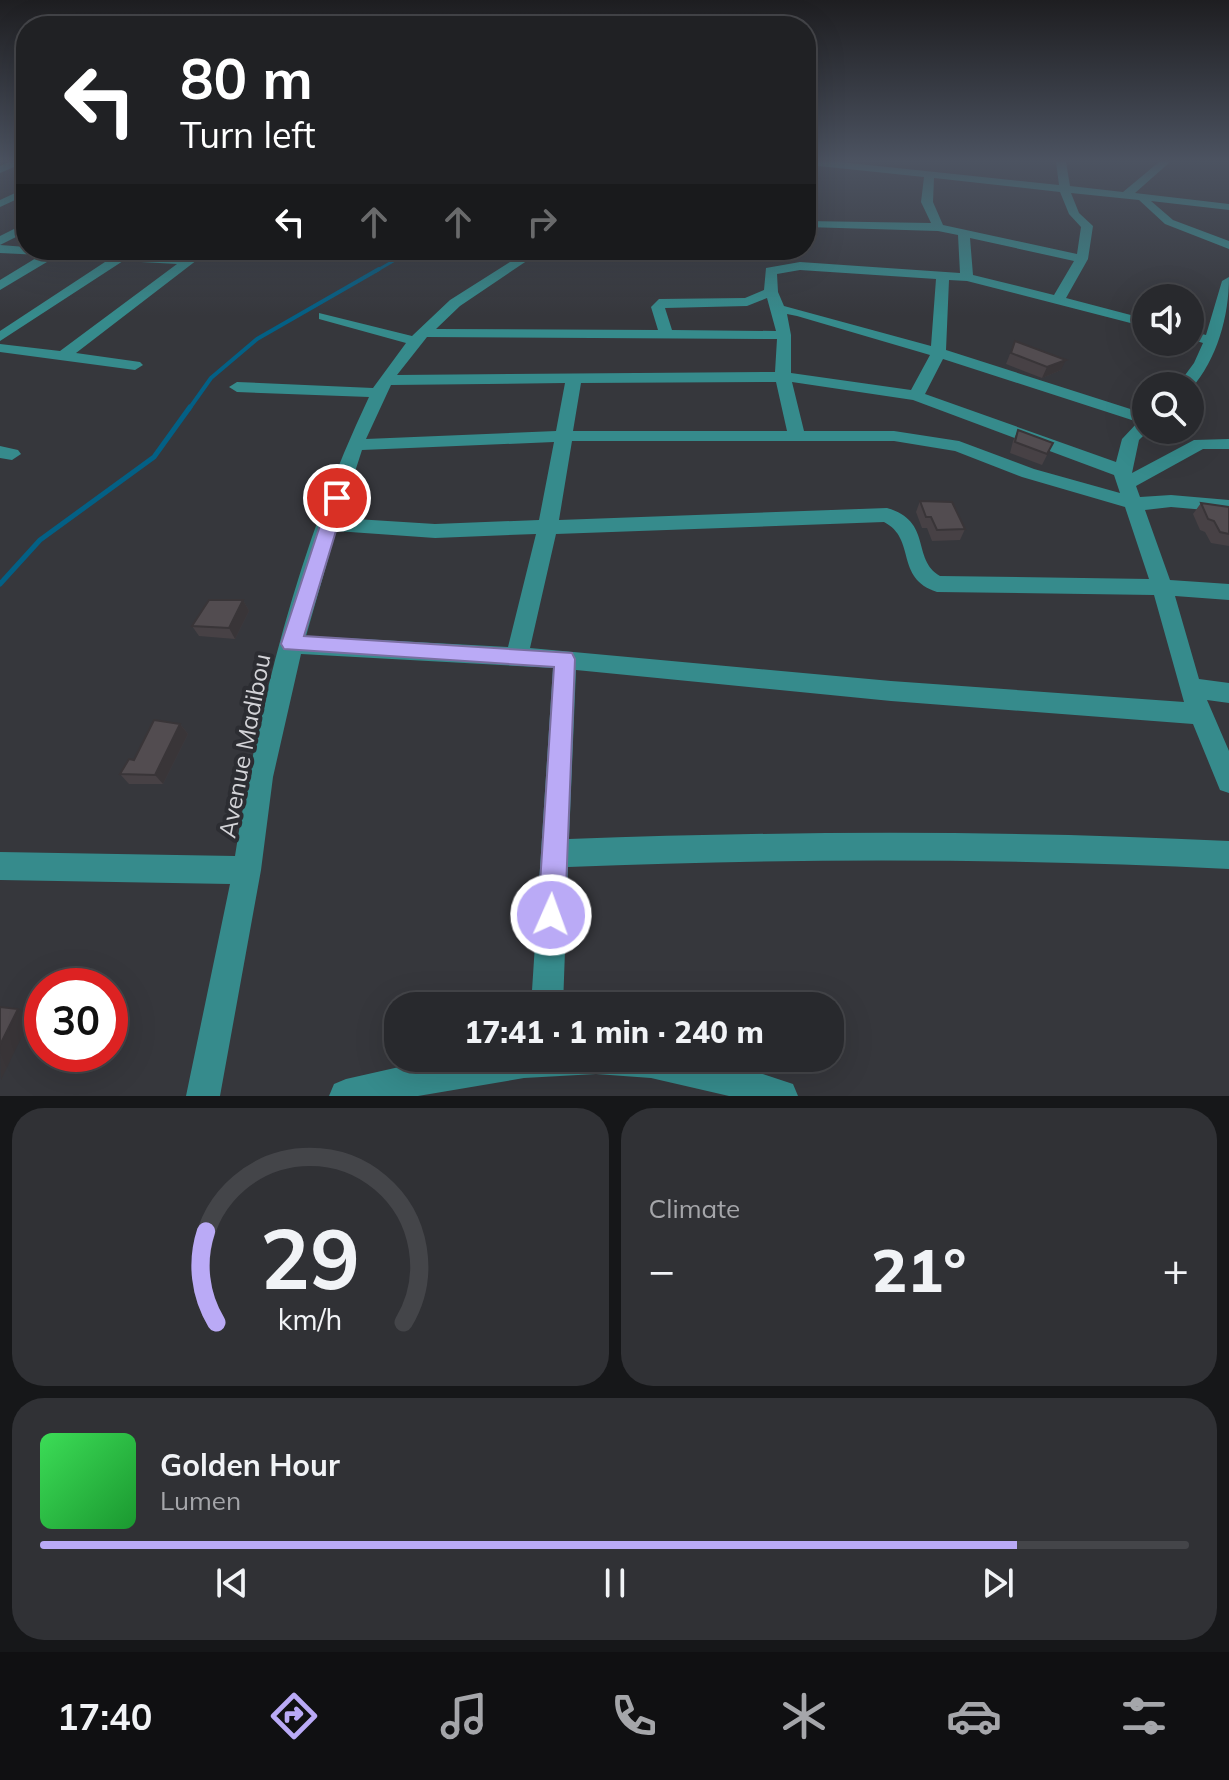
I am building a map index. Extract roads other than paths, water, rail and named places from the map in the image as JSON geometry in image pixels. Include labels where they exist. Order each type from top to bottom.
[{"type":"street","points":[[932,213],[938,227]]},
{"type":"street","points":[[1059,298],[1082,259],[1087,226],[1073,213]]},
{"type":"street","points":[[1156,213],[1229,245]]},
{"type":"street","points":[[816,224],[938,227],[1082,259]]},
{"type":"street","points":[[964,233],[967,277]]},
{"type":"street","points":[[0,286],[42,260]]},
{"type":"street","points":[[0,337],[116,260]]},
{"type":"street","points":[[181,260],[189,261]]},
{"type":"street","name":"Avenue Madibou","points":[[203,1096],[247,870],[260,777],[292,644],[355,445],[382,387],[419,337],[455,303],[522,260]]},
{"type":"street","points":[[64,355],[189,261]]},
{"type":"street","points":[[797,438],[783,377],[784,335],[779,309],[771,292],[771,271],[783,267],[967,277],[1132,319]]},
{"type":"street","points":[[916,396],[938,354],[943,275]]},
{"type":"street","points":[[1197,372],[1210,344],[1229,281]]},
{"type":"street","points":[[666,334],[658,307],[664,302],[747,302],[771,292]]},
{"type":"street","points":[[779,309],[799,312],[938,354],[1132,416]]},
{"type":"street","points":[[324,316],[419,337],[784,335]]},
{"type":"street","points":[[1204,341],[1229,353]]},
{"type":"street","points":[[0,348],[135,365]]},
{"type":"street","points":[[237,387],[382,387],[574,379],[783,377],[823,380],[916,396],[1124,477],[1200,444],[1229,444]]},
{"type":"street","points":[[517,655],[548,526],[574,379]]},
{"type":"street","points":[[355,445],[564,436],[923,438],[959,446],[1028,473],[1136,504],[1171,501],[1229,506]]},
{"type":"street","points":[[1132,438],[1124,477],[1136,504],[1162,587],[1190,688],[1229,781]]},
{"type":"street","points":[[329,524],[435,531],[887,515],[902,521],[909,528],[918,571],[926,580],[937,584],[1162,587],[1229,592]]},
{"type":"street","points":[[292,644],[517,655],[891,691],[1201,714]]},
{"type":"street","points":[[548,992],[565,659]]},
{"type":"street","points":[[1190,688],[1229,693]]},
{"type":"street","points":[[554,854],[826,845],[1100,848],[1229,855]]},
{"type":"street","points":[[0,866],[247,870]]},
{"type":"street","points":[[346,1096],[408,1080],[458,1072]]},
{"type":"street","points":[[700,1072],[781,1096]]},
{"type":"waterway","points":[[376,271],[395,260]]},
{"type":"waterway","points":[[189,409],[211,378],[257,339],[379,269]]},
{"type":"waterway","points":[[0,584],[40,540],[154,457],[190,407]]}]
